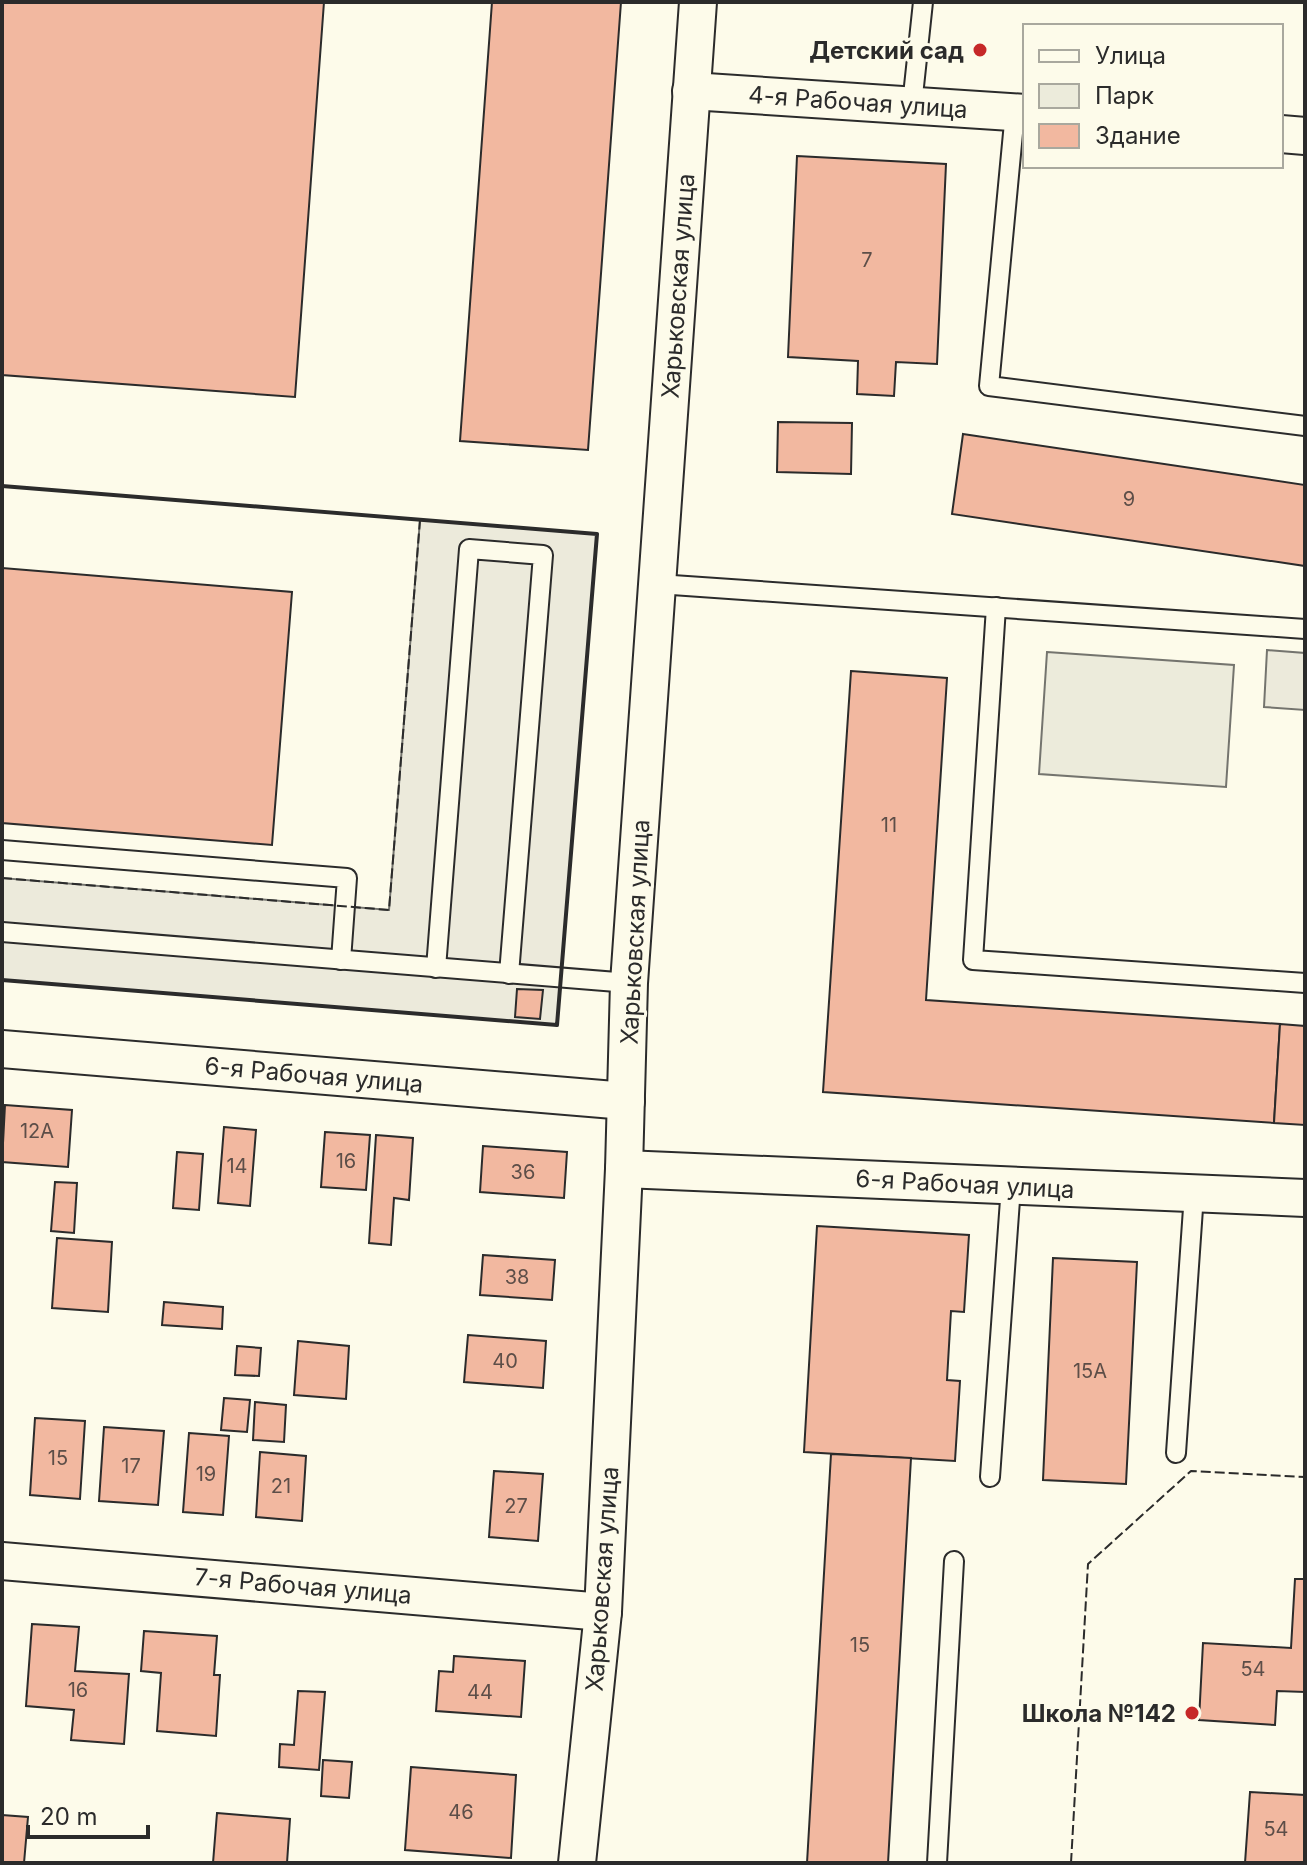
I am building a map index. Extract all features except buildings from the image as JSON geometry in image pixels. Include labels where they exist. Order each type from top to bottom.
[{"type":"street","name":"Харьковская улица","points":[[577,1863],[603,1612],[624,1169],[629,983],[698,2]]},
{"type":"street","name":"4-я Рабочая улица","points":[[691,91],[1020,112]]},
{"type":"street","points":[[1283,134],[1305,136]]},
{"type":"street","name":"6-я Рабочая улица","points":[[2,1049],[626,1101]]},
{"type":"street","name":"6-я Рабочая улица","points":[[624,1169],[1305,1198]]},
{"type":"street","name":"7-я Рабочая улица","points":[[2,1561],[603,1612]]},
{"type":"lane","points":[[912,105],[923,2]]},
{"type":"lane","points":[[1020,112],[989,386],[1305,426]]},
{"type":"lane","points":[[436,968],[469,549],[543,555],[509,974]]},
{"type":"lane","points":[[658,584],[1305,629]]},
{"type":"lane","points":[[996,607],[973,960],[1305,983]]},
{"type":"lane","points":[[2,850],[347,878],[341,960]]},
{"type":"lane","points":[[2,932],[629,983]]},
{"type":"lane","points":[[990,1477],[1011,1186]]},
{"type":"lane","points":[[1176,1453],[1194,1194]]},
{"type":"lane","points":[[937,1863],[954,1561]]},
{"type":"green space","points":[[1047,652],[1234,665],[1226,787],[1039,774]]},
{"type":"shaded area","points":[[420,520],[597,534],[557,1025],[2,980],[2,878],[389,910]]},
{"type":"shaded area","points":[[1267,650],[1305,653],[1305,710],[1264,707]]},
{"type":"fence","points":[[2,878],[389,910],[420,520]]},
{"type":"fence","points":[[1071,1863],[1088,1564],[1191,1471],[1305,1477]]},
{"type":"wall","points":[[2,486],[597,534],[557,1025],[2,980]]},
{"type":"place","name":"Детский сад","points":[[980,50]]},
{"type":"place","name":"Школа №142","points":[[1192,1713]]}]
